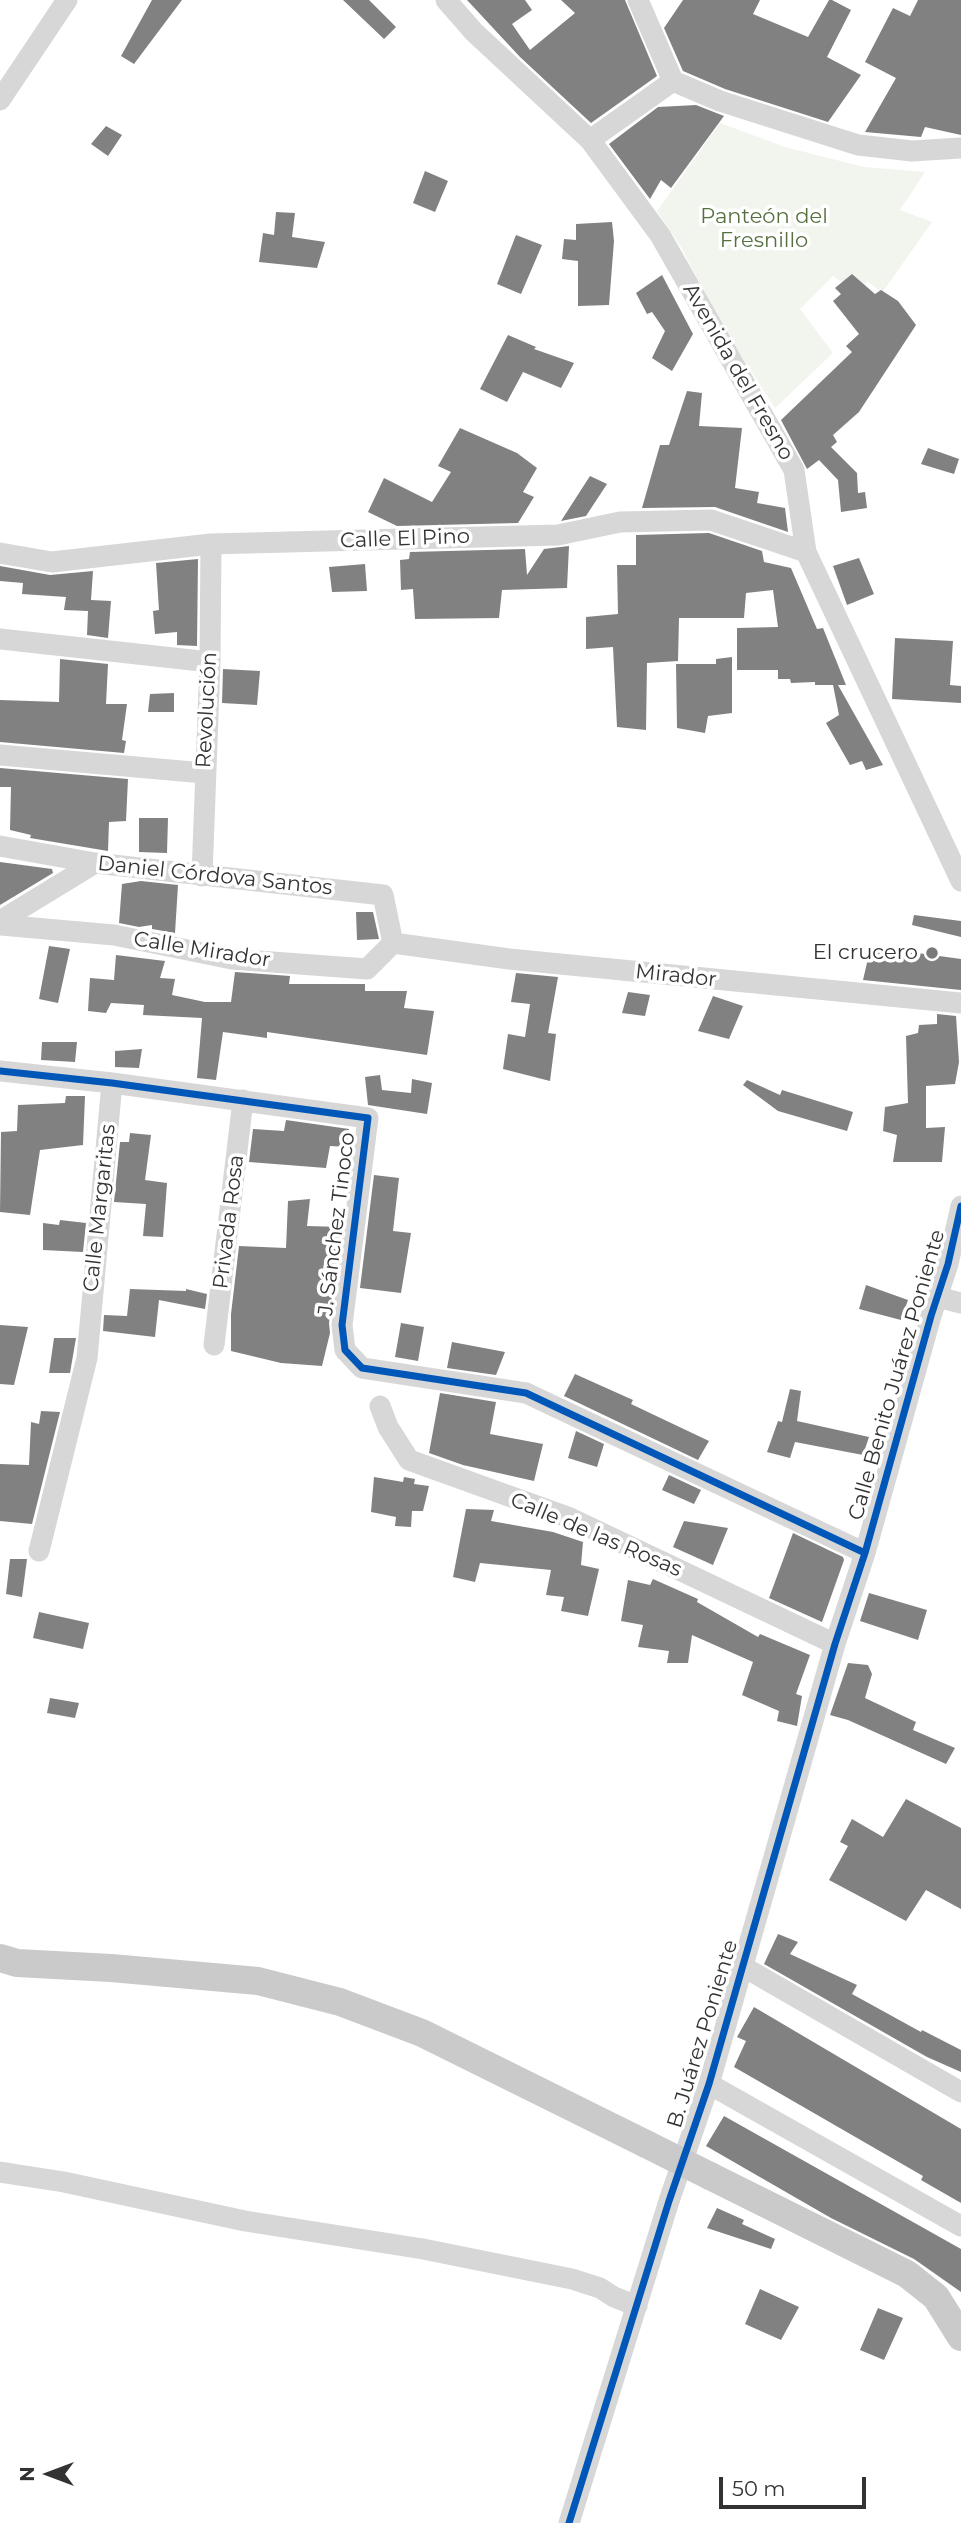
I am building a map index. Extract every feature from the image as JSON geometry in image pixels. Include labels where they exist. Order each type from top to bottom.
[{"type":"main road","points":[[6,1962],[258,1981],[340,2002],[422,2033],[907,2274],[936,2297],[961,2337]]},
{"type":"street","points":[[0,100],[67,0]]},
{"type":"street","name":"Avenida del Fresno","points":[[446,0],[474,32],[590,140],[660,235],[794,470],[806,552],[961,881]]},
{"type":"street","points":[[638,0],[673,81],[720,101],[858,145],[912,151],[961,148]]},
{"type":"street","points":[[590,140],[673,81]]},
{"type":"street","name":"Calle El Pino","points":[[0,553],[52,562],[211,544],[558,535],[620,522],[711,520],[806,552]]},
{"type":"street","name":"Revolución","points":[[202,876],[210,662],[211,544]]},
{"type":"street","points":[[0,639],[210,662]]},
{"type":"street","points":[[0,755],[204,773]]},
{"type":"street","name":"Daniel Córdova Santos","points":[[0,846],[94,863],[383,895],[393,943]]},
{"type":"street","points":[[0,923],[94,863]]},
{"type":"street","name":"Calle Mirador","points":[[0,923],[114,935],[232,959],[367,969],[393,943]]},
{"type":"street","name":"Mirador","points":[[393,943],[509,959],[961,1003]]},
{"type":"street","name":"J. Sánchez Tinoco","points":[[0,1071],[112,1083],[368,1118],[342,1325],[345,1350],[362,1368],[526,1393],[865,1553]]},
{"type":"street","name":"Calle Margaritas","points":[[38,1551],[87,1359],[112,1083]]},
{"type":"street","name":"Privada Rosa","points":[[214,1345],[243,1100]]},
{"type":"street","name":"Calle Benito Juárez Poniente","points":[[865,1553],[948,1264],[961,1206]]},
{"type":"street","points":[[937,1297],[961,1303]]},
{"type":"street","name":"Calle de las Rosas","points":[[380,1406],[388,1427],[408,1460],[570,1518],[835,1644]]},
{"type":"street","name":"B. Juárez Poniente","points":[[569,2523],[709,2084],[835,1644],[865,1553]]},
{"type":"street","points":[[742,1966],[961,2092]]},
{"type":"street","points":[[709,2084],[961,2226]]},
{"type":"street","points":[[0,2172],[64,2182],[245,2221],[423,2249],[572,2279],[600,2288],[637,2306]]},
{"type":"green space","name":"Panteón del Fresnillo","points":[[720,123],[785,147],[864,167],[925,172],[900,210],[932,222],[882,293],[867,281],[858,295],[833,276],[800,309],[833,353],[775,408],[722,326],[681,247],[657,211]]},
{"type":"building","points":[[152,0],[182,0],[134,64],[121,56]]},
{"type":"building","points":[[343,0],[369,0],[396,27],[384,39]]},
{"type":"building","points":[[467,0],[525,0],[532,10],[512,24],[530,50],[575,13],[561,0],[625,0],[657,76],[591,123],[520,57]]},
{"type":"building","points":[[683,0],[760,0],[753,14],[808,37],[829,0],[832,0],[851,10],[827,57],[861,75],[828,122],[725,89],[683,71],[664,28]]},
{"type":"building","points":[[918,0],[961,0],[961,135],[925,127],[921,137],[865,132],[896,78],[865,62],[893,8],[910,16]]},
{"type":"building","points":[[696,105],[724,116],[671,188],[661,180],[650,199],[609,144],[658,107]]},
{"type":"building","points":[[106,126],[122,135],[108,156],[91,144]]},
{"type":"building","points":[[425,171],[448,181],[435,212],[413,203]]},
{"type":"building","points":[[276,212],[295,213],[292,237],[325,242],[317,268],[259,262],[263,233],[274,235]]},
{"type":"building","points":[[612,222],[614,241],[609,305],[578,306],[578,261],[562,259],[564,239],[576,240],[576,224]]},
{"type":"building","points":[[516,235],[542,245],[521,294],[497,284]]},
{"type":"building","points":[[852,274],[875,294],[881,290],[898,301],[916,325],[859,412],[833,435],[837,442],[831,447],[857,473],[858,493],[865,492],[867,508],[841,512],[838,480],[819,460],[807,469],[781,420],[852,352],[846,346],[859,334],[833,301],[841,294],[835,288]]},
{"type":"building","points":[[662,275],[693,334],[672,371],[652,358],[665,331],[652,312],[647,314],[636,293]]},
{"type":"building","points":[[508,335],[536,347],[534,349],[574,363],[561,388],[523,372],[507,402],[480,389]]},
{"type":"building","points":[[687,391],[702,393],[699,426],[742,428],[735,488],[759,492],[757,503],[785,508],[788,532],[715,507],[642,508],[660,445],[669,445]]},
{"type":"building","points":[[460,428],[517,453],[537,468],[523,492],[534,497],[518,523],[397,526],[368,512],[384,478],[432,502],[451,472],[438,466]]},
{"type":"building","points":[[928,448],[959,459],[954,474],[921,464]]},
{"type":"building","points":[[590,476],[607,484],[586,516],[561,521]]},
{"type":"building","points":[[709,533],[762,551],[764,562],[791,568],[817,629],[823,628],[846,685],[838,685],[883,765],[866,770],[862,761],[850,765],[826,723],[839,715],[833,685],[815,685],[815,682],[791,683],[790,679],[778,679],[778,670],[737,670],[737,628],[778,627],[773,590],[746,593],[744,618],[679,618],[678,661],[647,663],[646,730],[617,727],[613,647],[586,649],[586,617],[618,614],[617,565],[636,565],[636,535]]},
{"type":"building","points":[[569,546],[567,588],[502,590],[499,618],[415,619],[413,589],[401,590],[400,560],[409,559],[410,552],[525,549],[527,575],[544,549]]},
{"type":"building","points":[[859,558],[874,594],[847,605],[833,566]]},
{"type":"building","points":[[198,559],[197,646],[177,645],[177,632],[155,634],[153,611],[159,610],[156,563]]},
{"type":"building","points":[[365,564],[367,591],[332,592],[329,567]]},
{"type":"building","points":[[0,566],[50,575],[93,571],[91,600],[111,601],[108,638],[87,635],[88,611],[64,610],[66,597],[22,594],[23,583],[0,581]]},
{"type":"building","points":[[895,638],[953,641],[950,685],[961,686],[961,703],[892,699]]},
{"type":"building","points":[[732,657],[732,713],[708,716],[705,733],[677,728],[676,664],[716,664],[716,659]]},
{"type":"building","points":[[60,659],[108,664],[106,704],[127,704],[122,740],[126,741],[124,753],[0,742],[0,700],[59,702]]},
{"type":"building","points":[[223,669],[260,671],[257,705],[222,703]]},
{"type":"building","points":[[174,693],[174,712],[148,712],[150,694]]},
{"type":"building","points":[[0,768],[128,779],[126,821],[109,822],[108,851],[30,838],[31,835],[10,830],[11,787],[0,787]]},
{"type":"building","points":[[139,818],[168,818],[167,853],[139,852]]},
{"type":"building","points":[[0,862],[52,869],[53,873],[0,905]]},
{"type":"building","points":[[141,881],[178,885],[175,933],[152,929],[152,925],[139,927],[119,923],[122,884]]},
{"type":"building","points":[[356,912],[373,912],[379,939],[357,940]]},
{"type":"building","points":[[914,915],[961,921],[961,937],[912,925]]},
{"type":"building","points":[[49,946],[70,949],[58,1003],[39,999]]},
{"type":"building","points":[[870,950],[902,956],[903,951],[961,959],[961,990],[863,980]]},
{"type":"building","points":[[116,955],[165,961],[160,978],[175,979],[172,995],[205,1002],[231,1002],[235,972],[290,976],[289,984],[365,984],[365,991],[407,991],[404,1008],[434,1011],[427,1055],[267,1032],[267,1038],[223,1032],[216,1080],[197,1078],[202,1018],[143,1015],[144,1005],[111,1003],[106,1013],[88,1011],[90,978],[114,980]]},
{"type":"building","points":[[516,973],[558,977],[548,1033],[556,1034],[550,1081],[503,1069],[508,1034],[525,1037],[530,1004],[511,1002]]},
{"type":"building","points":[[628,992],[650,995],[645,1016],[622,1013]]},
{"type":"building","points":[[713,996],[743,1006],[729,1039],[698,1031]]},
{"type":"building","points":[[937,1014],[956,1016],[959,1062],[955,1084],[926,1086],[926,1128],[945,1127],[942,1162],[893,1162],[897,1135],[883,1131],[885,1107],[908,1103],[906,1036],[918,1033],[919,1025],[937,1024]]},
{"type":"building","points":[[42,1042],[77,1042],[75,1062],[41,1060]]},
{"type":"building","points":[[142,1049],[139,1068],[115,1067],[115,1051]]},
{"type":"building","points":[[380,1075],[382,1090],[411,1093],[412,1079],[432,1083],[427,1114],[368,1105],[365,1077]]},
{"type":"building","points":[[747,1080],[780,1095],[782,1090],[853,1112],[847,1131],[778,1111],[743,1085]]},
{"type":"building","points":[[66,1096],[85,1096],[83,1145],[40,1150],[30,1215],[0,1212],[1,1132],[17,1131],[18,1105],[65,1103]]},
{"type":"building","points":[[286,1120],[349,1129],[347,1147],[330,1146],[326,1168],[249,1162],[253,1129],[284,1131]]},
{"type":"building","points":[[130,1133],[151,1135],[145,1180],[167,1183],[163,1237],[143,1236],[146,1204],[114,1202],[120,1142],[129,1142]]},
{"type":"building","points":[[374,1175],[399,1178],[393,1231],[411,1233],[401,1293],[360,1288]]},
{"type":"building","points":[[310,1199],[307,1226],[341,1227],[330,1333],[322,1366],[281,1363],[231,1351],[231,1314],[239,1246],[286,1248],[288,1201]]},
{"type":"building","points":[[60,1220],[86,1223],[83,1252],[43,1250],[43,1223],[59,1225]]},
{"type":"building","points":[[866,1285],[908,1300],[901,1320],[859,1309]]},
{"type":"building","points":[[130,1289],[186,1289],[207,1294],[205,1309],[159,1300],[155,1337],[103,1331],[104,1315],[127,1316]]},
{"type":"building","points":[[401,1323],[424,1327],[418,1361],[395,1357]]},
{"type":"building","points":[[0,1325],[28,1327],[14,1385],[0,1384]]},
{"type":"building","points":[[54,1338],[76,1338],[70,1373],[49,1373]]},
{"type":"building","points":[[452,1342],[505,1352],[496,1375],[447,1368]]},
{"type":"building","points":[[575,1374],[633,1400],[631,1404],[709,1441],[698,1460],[564,1396]]},
{"type":"building","points":[[790,1389],[801,1391],[797,1421],[869,1437],[863,1455],[795,1442],[790,1458],[767,1452],[778,1421],[782,1422]]},
{"type":"building","points":[[440,1393],[496,1402],[490,1434],[543,1444],[534,1481],[463,1465],[429,1453]]},
{"type":"building","points":[[41,1411],[60,1412],[32,1524],[0,1521],[0,1464],[29,1465],[31,1422],[39,1424]]},
{"type":"building","points":[[576,1431],[604,1444],[597,1467],[568,1458]]},
{"type":"building","points":[[669,1475],[701,1490],[694,1504],[662,1490]]},
{"type":"building","points":[[374,1477],[403,1482],[404,1477],[415,1479],[414,1484],[429,1486],[423,1511],[412,1511],[411,1527],[395,1526],[396,1517],[371,1512]]},
{"type":"building","points":[[466,1509],[494,1510],[491,1521],[553,1532],[583,1542],[581,1565],[599,1569],[588,1616],[561,1611],[564,1597],[546,1595],[551,1570],[480,1563],[475,1582],[453,1577]]},
{"type":"building","points":[[684,1521],[728,1528],[713,1565],[673,1547]]},
{"type":"building","points":[[793,1533],[843,1557],[844,1560],[822,1622],[769,1598]]},
{"type":"building","points":[[10,1559],[27,1559],[22,1597],[6,1594]]},
{"type":"building","points":[[653,1579],[698,1599],[697,1602],[758,1637],[760,1634],[810,1655],[796,1694],[802,1696],[797,1726],[777,1721],[779,1711],[742,1695],[753,1662],[692,1635],[688,1663],[667,1663],[669,1651],[638,1647],[643,1625],[621,1621],[628,1580],[650,1585]]},
{"type":"building","points":[[869,1593],[927,1610],[918,1640],[860,1621]]},
{"type":"building","points":[[39,1612],[89,1623],[83,1649],[33,1638]]},
{"type":"building","points":[[848,1663],[868,1665],[872,1674],[865,1698],[916,1722],[913,1730],[955,1748],[946,1764],[848,1720],[830,1715]]},
{"type":"building","points":[[50,1698],[79,1703],[75,1718],[47,1713]]},
{"type":"building","points":[[906,1799],[961,1828],[961,1909],[926,1890],[906,1921],[829,1880],[848,1846],[840,1842],[852,1819],[883,1837]]},
{"type":"building","points":[[778,1934],[798,1942],[790,1954],[857,1985],[852,1994],[921,2032],[922,2030],[961,2050],[961,2072],[927,2057],[764,1964]]},
{"type":"building","points":[[754,2007],[961,2129],[961,2203],[921,2180],[923,2176],[734,2067],[746,2041],[737,2037]]},
{"type":"building","points":[[724,2116],[961,2249],[961,2292],[914,2259],[831,2218],[706,2146]]},
{"type":"building","points":[[717,2208],[744,2220],[742,2224],[775,2239],[771,2249],[707,2228]]},
{"type":"building","points":[[760,2289],[799,2307],[781,2340],[745,2324]]},
{"type":"building","points":[[878,2308],[903,2318],[884,2360],[860,2350]]},
{"type":"cycle path","points":[[0,1071],[112,1083],[368,1118],[342,1325],[345,1350],[362,1368],[526,1393],[865,1553]]},
{"type":"cycle path","points":[[569,2523],[669,2201],[709,2084],[835,1644],[865,1553],[948,1264],[961,1206]]},
{"type":"place","name":"El crucero","points":[[932,953]]}]
